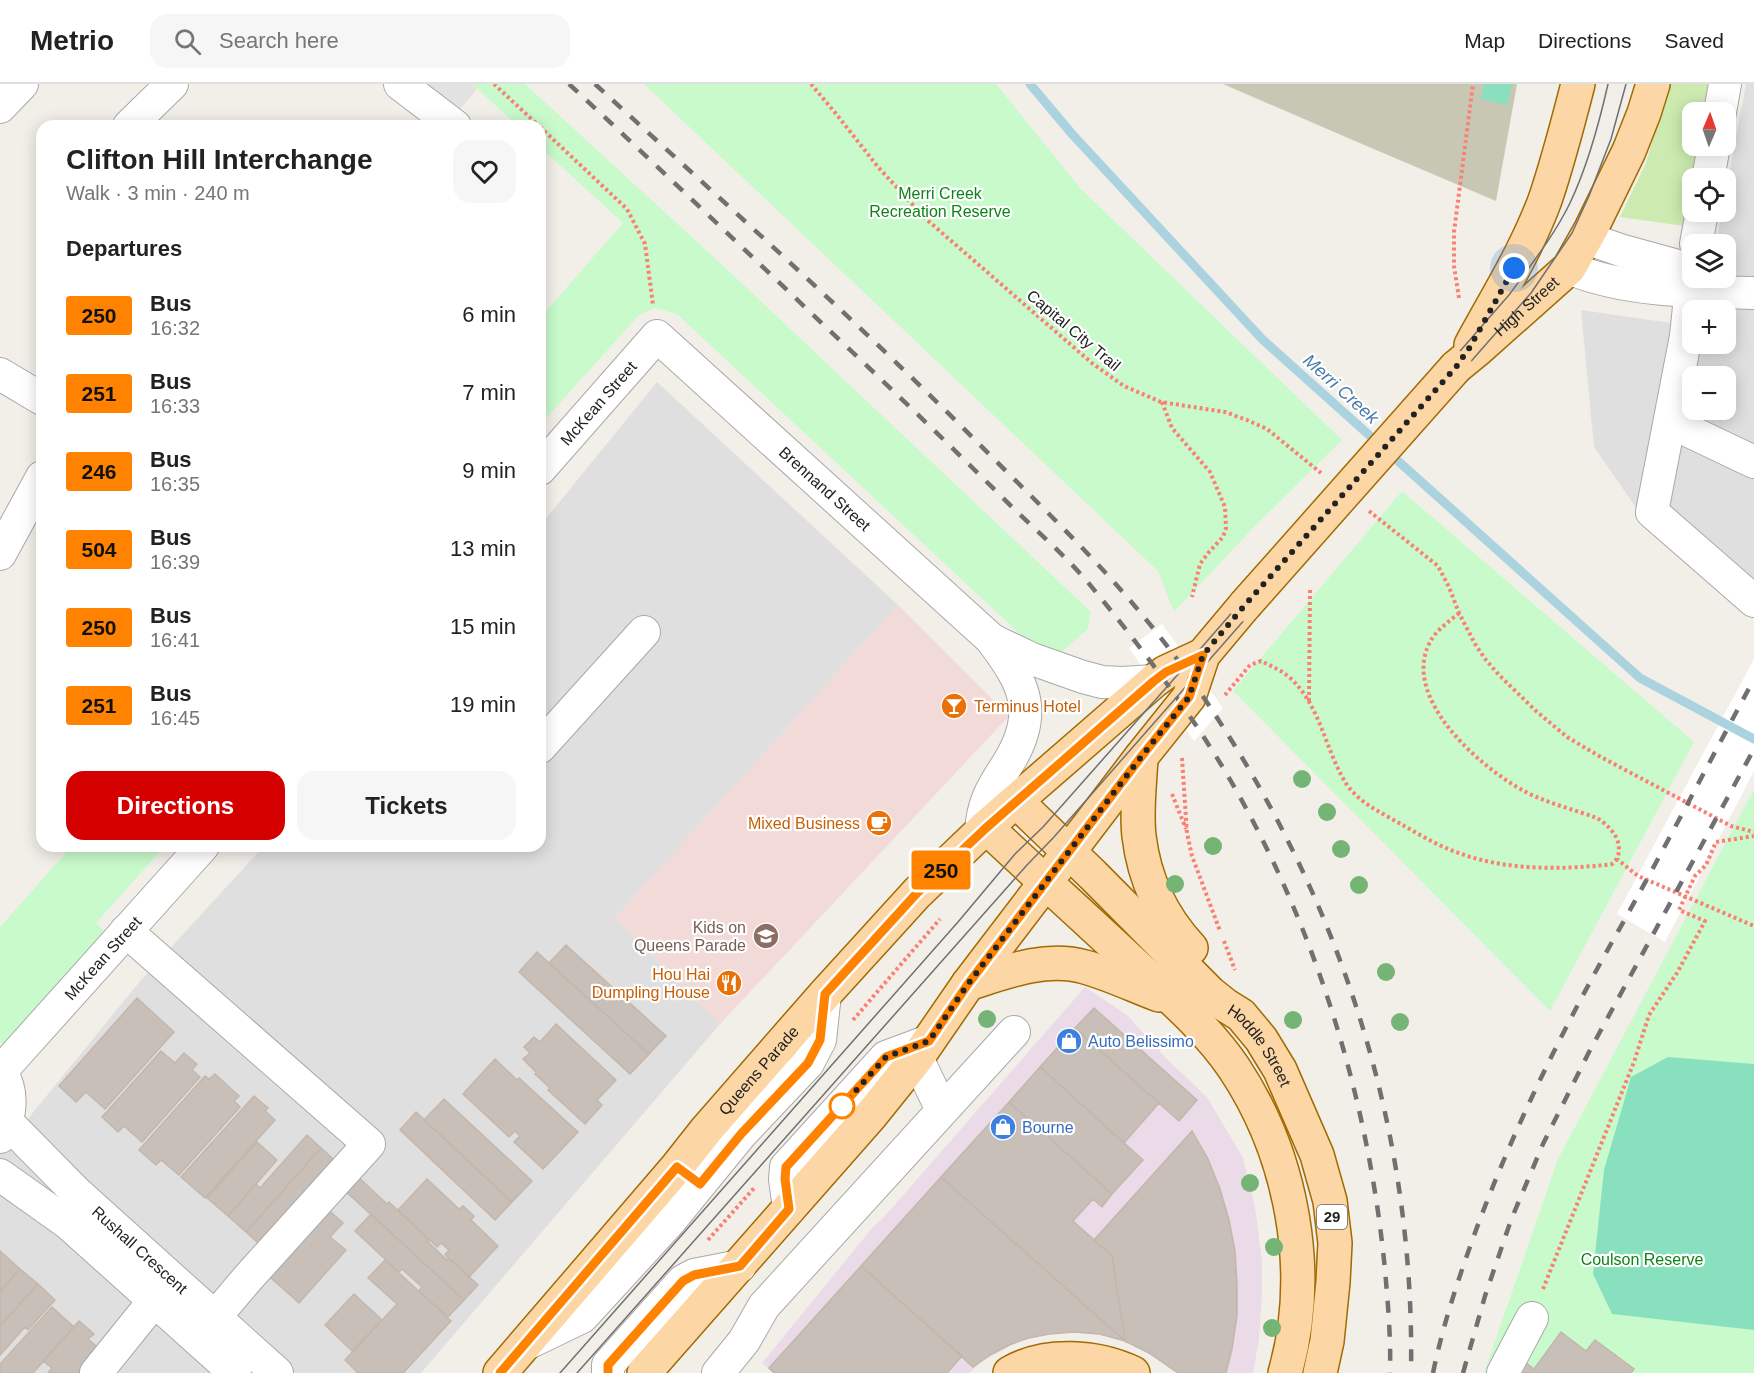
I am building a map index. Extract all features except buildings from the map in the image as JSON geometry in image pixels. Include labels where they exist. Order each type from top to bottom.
[{"type":"main road","name":"High Street","points":[[1488,331],[1505,285],[1544,201],[1578,84]]},
{"type":"main road","name":"High Street","points":[[1456,367],[1488,331],[1569,268],[1629,152],[1653,84]]},
{"type":"main road","points":[[1569,268],[1540,250],[1530,234],[1554,230],[1586,238]]},
{"type":"main road","name":"Queens Parade","points":[[644,1373],[872,1114],[923,1050],[968,984],[1068,851],[1189,697],[1203,655],[1456,367]]},
{"type":"main road","name":"Queens Parade","points":[[500,1373],[688,1175],[707,1129],[917,893],[983,830],[1154,681],[1166,672],[1203,655]]},
{"type":"main road","name":"29","points":[[1141,757],[1139,837],[1152,888],[1165,916],[1177,934],[1225,984],[1233,995],[1241,1015]]},
{"type":"main road","name":"Hoddle Street","points":[[1017,802],[1210,993],[1241,1015],[1261,1039],[1280,1070],[1317,1155],[1330,1201],[1335,1253],[1327,1341],[1320,1373]]},
{"type":"main road","name":"Hoddle Street","points":[[983,830],[1046,883],[1175,1001],[1206,1033],[1245,1086],[1279,1162],[1288,1193],[1297,1241],[1296,1318],[1285,1373]]},
{"type":"main road","points":[[968,984],[1004,972],[1056,963],[1086,968],[1175,1001]]},
{"type":"main road","points":[[1010,1373],[1048,1360],[1079,1359],[1102,1362],[1133,1373]]},
{"type":"street","points":[[0,107],[22,84]]},
{"type":"street","points":[[135,120],[172,84]]},
{"type":"street","points":[[400,84],[447,120]]},
{"type":"street","points":[[1722,102],[1725,84]]},
{"type":"street","points":[[1586,238],[1682,276]]},
{"type":"street","points":[[1569,268],[1612,282],[1682,280]]},
{"type":"street","points":[[1736,284],[1754,291]]},
{"type":"street","points":[[1690,288],[1686,336],[1652,512],[1754,601]]},
{"type":"street","points":[[1736,288],[1754,291]]},
{"type":"street","name":"McKean Street","points":[[546,462],[657,336]]},
{"type":"street","name":"Brennand Street","points":[[657,336],[991,639],[1008,662],[1016,676],[1025,702],[1026,716],[1020,742],[985,804],[982,818],[983,830]]},
{"type":"street","points":[[0,374],[36,395]]},
{"type":"street","points":[[1670,422],[1754,462]]},
{"type":"street","points":[[0,554],[36,488]]},
{"type":"street","points":[[546,738],[644,632]]},
{"type":"street","name":"Brennand Street","points":[[991,639],[1032,659],[1102,682],[1154,681]]},
{"type":"street","name":"McKean Street","points":[[1,1070],[198,852]]},
{"type":"street","points":[[126,931],[369,1144],[215,1317]]},
{"type":"street","points":[[733,1368],[764,1306],[1014,1032]]},
{"type":"street","points":[[923,1050],[942,1110]]},
{"type":"street","points":[[1,1070],[9,1087],[11,1105],[4,1130]]},
{"type":"street","name":"Rushall Crescent","points":[[4,1130],[277,1373]]},
{"type":"street","name":"Rushall Crescent","points":[[0,1175],[69,1224],[235,1373]]},
{"type":"street","points":[[608,1373],[608,1365],[683,1281],[694,1275],[735,1272],[764,1306]]},
{"type":"street","points":[[96,1373],[154,1301]]},
{"type":"street","points":[[1503,1373],[1532,1318]]},
{"type":"path","points":[[494,84],[532,120]]},
{"type":"path","name":"Capital City Trail","points":[[811,84],[878,167],[926,219],[1093,364],[1124,386],[1161,402],[1225,412],[1267,429],[1323,474]]},
{"type":"path","points":[[1460,302],[1454,266],[1454,232],[1473,84]]},
{"type":"path","points":[[546,133],[627,208],[645,243],[657,336]]},
{"type":"path","points":[[1161,402],[1172,428],[1210,472],[1226,507],[1226,528],[1223,537],[1200,564],[1192,597]]},
{"type":"path","points":[[1360,503],[1438,566],[1475,644],[1486,660],[1536,711],[1567,737],[1599,756],[1731,826],[1754,834]]},
{"type":"path","points":[[1309,701],[1310,589]]},
{"type":"path","points":[[1220,700],[1250,665],[1261,661],[1290,677],[1309,701],[1347,784],[1356,796],[1371,807],[1454,852],[1479,860],[1549,869],[1612,864],[1620,853],[1619,843],[1607,824],[1597,818],[1527,793],[1500,777],[1473,755],[1447,726],[1432,700],[1423,676],[1424,660],[1430,641],[1459,613]]},
{"type":"path","points":[[1182,753],[1187,833],[1192,856],[1235,970],[1241,978]]},
{"type":"path","points":[[1532,1318],[1634,1062],[1649,1015],[1677,973],[1705,921],[1679,910],[1685,896],[1695,876],[1706,865],[1716,842],[1754,834]]},
{"type":"path","points":[[1617,859],[1638,876],[1754,926]]},
{"type":"shaded area","points":[[421,84],[472,84],[477,89],[460,109]]},
{"type":"shaded area","points":[[1223,84],[1517,84],[1496,201],[1362,144]]},
{"type":"shaded area","points":[[1746,84],[1754,84],[1754,618],[1644,519],[1594,447],[1581,310],[1682,325],[1682,354],[1736,354],[1736,300],[1706,300],[1708,288],[1736,288],[1736,234],[1718,234],[1720,222],[1736,222],[1736,168],[1730,168],[1733,156],[1736,156],[1736,138]]},
{"type":"shaded area","points":[[657,382],[898,605],[615,918],[720,1024],[421,1373],[0,1373],[0,1153],[141,980],[258,852],[546,852],[546,519]]},
{"type":"shaded area","points":[[898,605],[1009,716],[720,1024],[615,918]]},
{"type":"shaded area","points":[[1085,987],[1127,1015],[1167,1059],[1207,1097],[1243,1158],[1255,1207],[1262,1261],[1259,1339],[1253,1373],[1180,1373],[1136,1343],[1093,1334],[1062,1332],[1020,1341],[982,1361],[969,1373],[773,1373],[762,1363],[873,1227]]},
{"type":"green space","points":[[472,84],[525,84],[719,262],[1091,612],[1088,629],[1050,662],[677,314],[654,308],[639,315],[546,418],[546,311],[623,223],[546,152],[546,120],[511,120]]},
{"type":"green space","name":"Merri Creek Recreation Reserve","points":[[644,84],[996,84],[1081,189],[1342,440],[1253,528],[1174,612],[1158,571]]},
{"type":"green space","points":[[1484,84],[1512,84],[1507,105],[1481,99]]},
{"type":"green space","points":[[1669,84],[1710,84],[1707,102],[1682,102],[1682,156],[1696,156],[1694,168],[1682,168],[1682,222],[1685,222],[1684,226],[1620,217],[1646,163]]},
{"type":"green space","points":[[1402,491],[1694,742],[1550,1011],[1233,691]]},
{"type":"green space","name":"Coulson Reserve","points":[[1754,789],[1754,1373],[1484,1373],[1558,1159]]},
{"type":"green space","points":[[67,852],[160,852],[96,923],[113,939],[21,1042],[0,1043],[0,927]]},
{"type":"green space","points":[[1668,1057],[1754,1064],[1754,1330],[1612,1314],[1593,1274],[1604,1170],[1631,1077]]},
{"type":"pier","points":[[1162,624],[1223,708],[1194,741],[1129,648]]},
{"type":"pier","points":[[1754,659],[1754,771],[1665,942],[1617,914]]},
{"type":"waterway","name":"Merri Creek","points":[[1030,84],[1072,134],[1262,339],[1640,678],[1754,739]]},
{"type":"tram line","points":[[560,1373],[958,922],[1015,854],[1043,827],[1188,663],[1509,295],[1549,239],[1570,203],[1592,144],[1608,84]]},
{"type":"tram line","points":[[577,1373],[1054,837],[1531,293],[1572,233],[1589,196],[1611,139],[1626,84]]},
{"type":"railway","points":[[569,84],[889,387],[1068,561],[1140,647],[1207,742],[1254,824],[1283,884],[1309,946],[1350,1073],[1377,1204],[1390,1334],[1390,1373]]},
{"type":"railway","points":[[595,84],[897,364],[1077,542],[1116,584],[1164,642],[1226,731],[1276,818],[1312,893],[1343,969],[1368,1047],[1388,1126],[1402,1207],[1409,1290],[1411,1373]]},
{"type":"railway","points":[[1433,1373],[1447,1319],[1470,1248],[1508,1150],[1544,1072],[1583,995],[1754,679]]},
{"type":"railway","points":[[1463,1373],[1485,1296],[1511,1220],[1543,1144],[1589,1052],[1754,749]]},
{"type":"bus line","name":"250","points":[[500,1373],[677,1167],[700,1184],[741,1134],[808,1063],[820,1040],[825,994],[917,893],[986,828],[1154,681],[1166,672],[1203,655],[1189,697],[1068,851],[968,984],[929,1041],[886,1057],[786,1167],[785,1179],[789,1209],[740,1266],[694,1275],[683,1281],[608,1365],[608,1373]]},
{"type":"place","name":"Terminus Hotel","points":[[954,706]]},
{"type":"place","name":"Mixed Business","points":[[879,823]]},
{"type":"place","name":"Kids on Queens Parade","points":[[766,936]]},
{"type":"place","name":"Hou Hai Dumpling House","points":[[729,983]]},
{"type":"place","name":"Auto Belissimo","points":[[1069,1041]]},
{"type":"place","name":"Bourne","points":[[1003,1127]]},
{"type":"route","points":[[842,1106],[886,1057],[929,1041],[968,984],[1068,851],[1189,697],[1203,655],[1456,367],[1470,347],[1514,268]]}]
